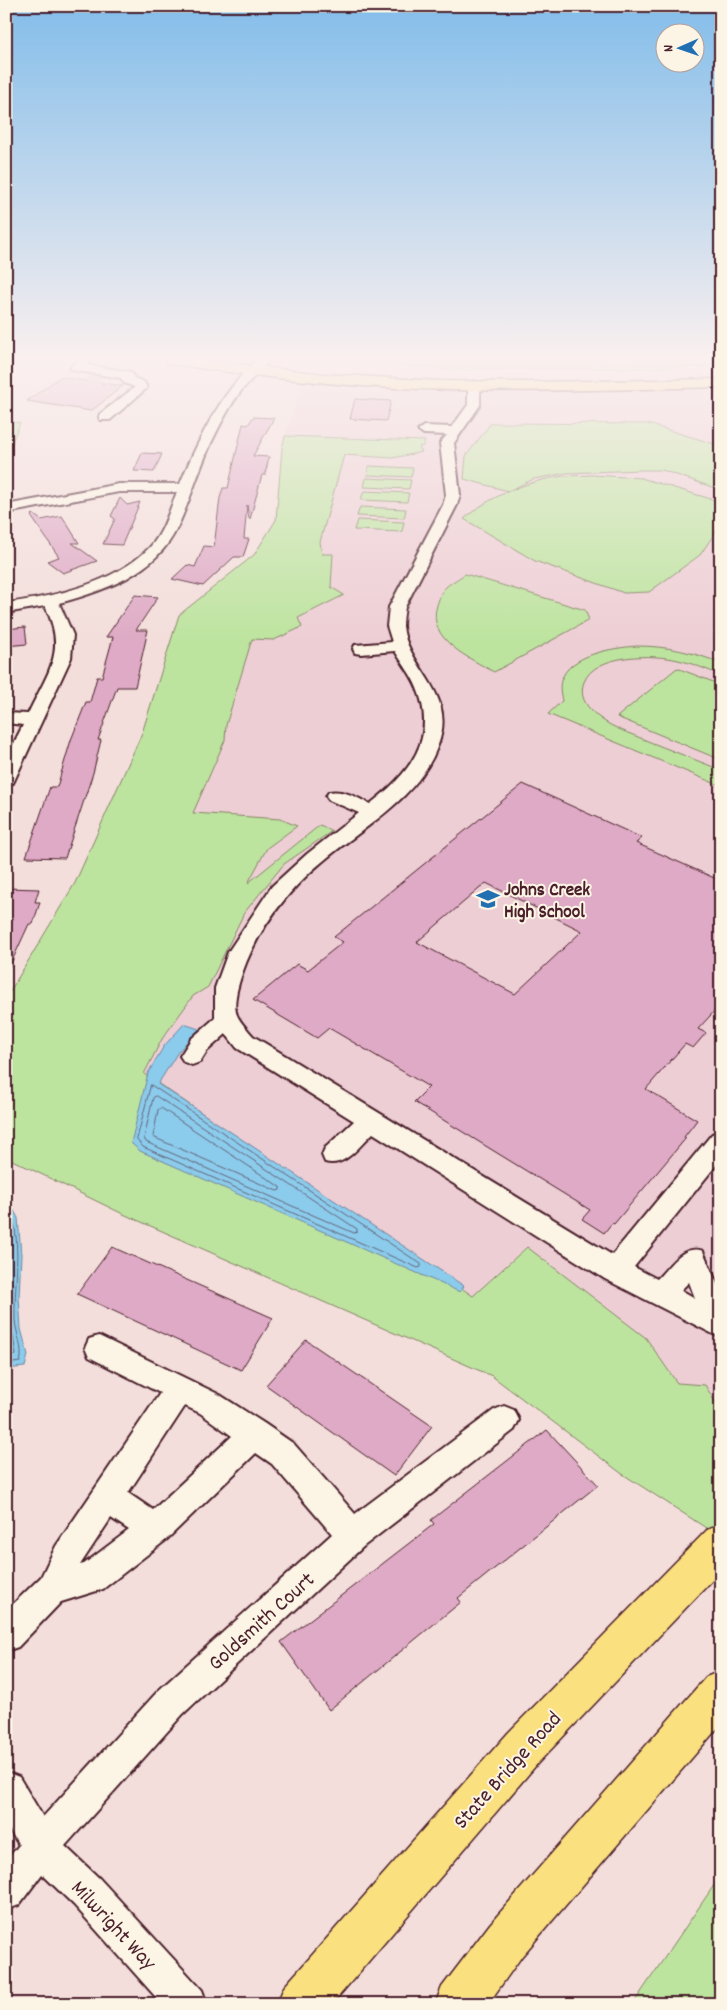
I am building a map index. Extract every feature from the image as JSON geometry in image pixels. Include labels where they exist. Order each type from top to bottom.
[{"type":"highway","name":"State Bridge Road","points":[[301,2004],[522,1748],[721,1543]]},
{"type":"highway","points":[[459,2004],[506,1940],[721,1692]]},
{"type":"street","points":[[6,608],[50,600],[107,582],[149,556],[167,534],[199,454]]},
{"type":"street","points":[[448,454],[453,495],[450,505],[397,608],[395,626],[401,646],[425,686],[432,705],[430,744],[419,767],[400,790],[314,858],[278,891],[239,952],[226,988],[225,1016],[245,1042],[615,1271],[661,1293],[721,1326]]},
{"type":"street","points":[[6,509],[118,488],[185,488]]},
{"type":"street","points":[[6,779],[63,658],[66,646],[64,626],[50,600]]},
{"type":"street","points":[[361,649],[401,646]]},
{"type":"street","points":[[6,718],[34,720]]},
{"type":"street","points":[[336,796],[373,812]]},
{"type":"street","points":[[192,1056],[199,1046],[228,1020]]},
{"type":"street","points":[[334,1155],[371,1120]]},
{"type":"street","points":[[615,1271],[721,1141]]},
{"type":"street","points":[[661,1293],[694,1259],[711,1303],[721,1321]]},
{"type":"street","points":[[99,1348],[210,1404],[283,1454],[353,1535]]},
{"type":"street","points":[[6,1636],[52,1588],[67,1557],[180,1389]]},
{"type":"street","name":"Goldsmith Court","points":[[6,1892],[40,1847],[171,1702],[353,1535],[504,1420]]},
{"type":"street","points":[[52,1588],[92,1578],[155,1529],[255,1434]]},
{"type":"street","points":[[107,1497],[155,1529]]},
{"type":"street","name":"Milwright Way","points":[[6,1790],[40,1847],[87,1892],[188,2004]]},
{"type":"shaded area","name":"Johns Creek High School","points":[[410,454],[721,454],[721,613],[712,633],[721,637],[721,1412],[705,1385],[677,1383],[646,1338],[526,1247],[474,1296],[144,1074],[162,1039],[193,996],[208,987],[244,913],[284,864],[331,831],[320,825],[247,884],[267,848],[296,826],[280,819],[193,813],[225,740],[226,725],[252,639],[274,640],[302,627],[298,618],[344,595],[331,587],[333,554],[322,554],[320,542],[344,455],[393,458]]},
{"type":"green space","points":[[282,454],[413,454],[393,458],[344,455],[320,542],[322,554],[333,554],[331,587],[344,595],[298,618],[302,627],[274,640],[252,639],[226,725],[225,740],[193,813],[280,819],[297,826],[267,848],[248,883],[320,825],[332,831],[284,864],[244,913],[208,987],[193,996],[162,1039],[144,1074],[473,1296],[527,1247],[646,1338],[677,1383],[705,1385],[721,1412],[721,1504],[717,1535],[621,1473],[492,1376],[121,1213],[6,1157],[6,998],[75,883],[142,733],[179,615],[254,555],[276,520]]},
{"type":"green space","points":[[468,454],[721,454],[721,490],[662,470],[640,470],[567,473],[534,479],[508,491],[464,479]]},
{"type":"green space","points":[[369,466],[413,468],[411,477],[367,475]]},
{"type":"green space","points":[[591,475],[641,478],[721,502],[721,524],[700,555],[649,592],[624,593],[535,561],[464,519],[484,504],[519,487],[556,477]]},
{"type":"green space","points":[[366,478],[411,480],[409,489],[364,487]]},
{"type":"green space","points":[[364,491],[409,493],[407,502],[361,500]]},
{"type":"green space","points":[[360,507],[406,509],[404,518],[357,516]]},
{"type":"green space","points":[[357,520],[404,522],[402,532],[354,530]]},
{"type":"green space","points":[[465,574],[585,610],[589,620],[494,672],[452,646],[438,628],[435,617],[441,593]]},
{"type":"green space","points":[[637,646],[669,648],[710,659],[721,663],[721,675],[689,663],[668,658],[641,657],[612,661],[600,665],[590,672],[584,682],[582,693],[586,704],[597,716],[619,729],[721,770],[721,786],[548,714],[562,701],[561,681],[573,664],[593,654]]},
{"type":"green space","points":[[677,668],[721,685],[721,760],[617,717]]},
{"type":"green space","points":[[721,1875],[721,2004],[633,2004]]},
{"type":"water","points":[[184,1024],[199,1029],[178,1052],[158,1084],[464,1286],[460,1292],[140,1151],[131,1143],[148,1073],[164,1046]]},
{"type":"water","points":[[6,1196],[18,1218],[21,1254],[19,1297],[21,1329],[28,1355],[25,1367],[6,1369]]},
{"type":"building","points":[[142,454],[162,454],[154,472],[134,471]]},
{"type":"building","points":[[236,454],[254,454],[253,456],[269,457],[250,519],[247,505],[244,539],[249,539],[243,557],[234,557],[203,586],[172,579],[187,565],[195,567],[204,546],[214,547],[220,498],[223,488],[228,488]]},
{"type":"building","points":[[120,498],[127,505],[140,502],[122,545],[103,544],[115,519],[111,516]]},
{"type":"building","points":[[33,514],[41,520],[62,516],[79,543],[72,543],[97,561],[63,573],[47,561],[59,557],[31,516]]},
{"type":"building","points":[[135,595],[158,597],[136,630],[148,630],[135,687],[117,687],[98,740],[101,740],[93,773],[65,858],[26,857],[50,787],[57,787],[71,740],[86,702],[90,702],[97,677],[102,677],[113,637],[106,637]]},
{"type":"building","points":[[25,627],[27,644],[6,646],[6,629]]},
{"type":"building","points":[[523,784],[642,838],[636,843],[721,881],[721,1004],[698,1029],[706,1033],[693,1048],[685,1044],[646,1089],[697,1120],[684,1137],[686,1138],[614,1224],[612,1223],[604,1233],[582,1219],[590,1210],[414,1102],[429,1087],[329,1028],[317,1038],[253,1000],[297,964],[308,970],[343,942],[334,937]],"holes":[[[486,883],[582,931],[515,994],[417,942]]]},
{"type":"building","points":[[6,888],[39,889],[35,902],[40,902],[33,924],[29,924],[6,974]]},
{"type":"building","points":[[112,1247],[273,1318],[241,1370],[77,1294]]},
{"type":"building","points":[[306,1340],[432,1426],[394,1476],[266,1385]]},
{"type":"building","points":[[547,1430],[598,1485],[458,1598],[461,1602],[329,1710],[281,1642],[434,1524],[431,1520]]},
{"type":"place","name":"Johns Creek High School","points":[[488,899]]}]
